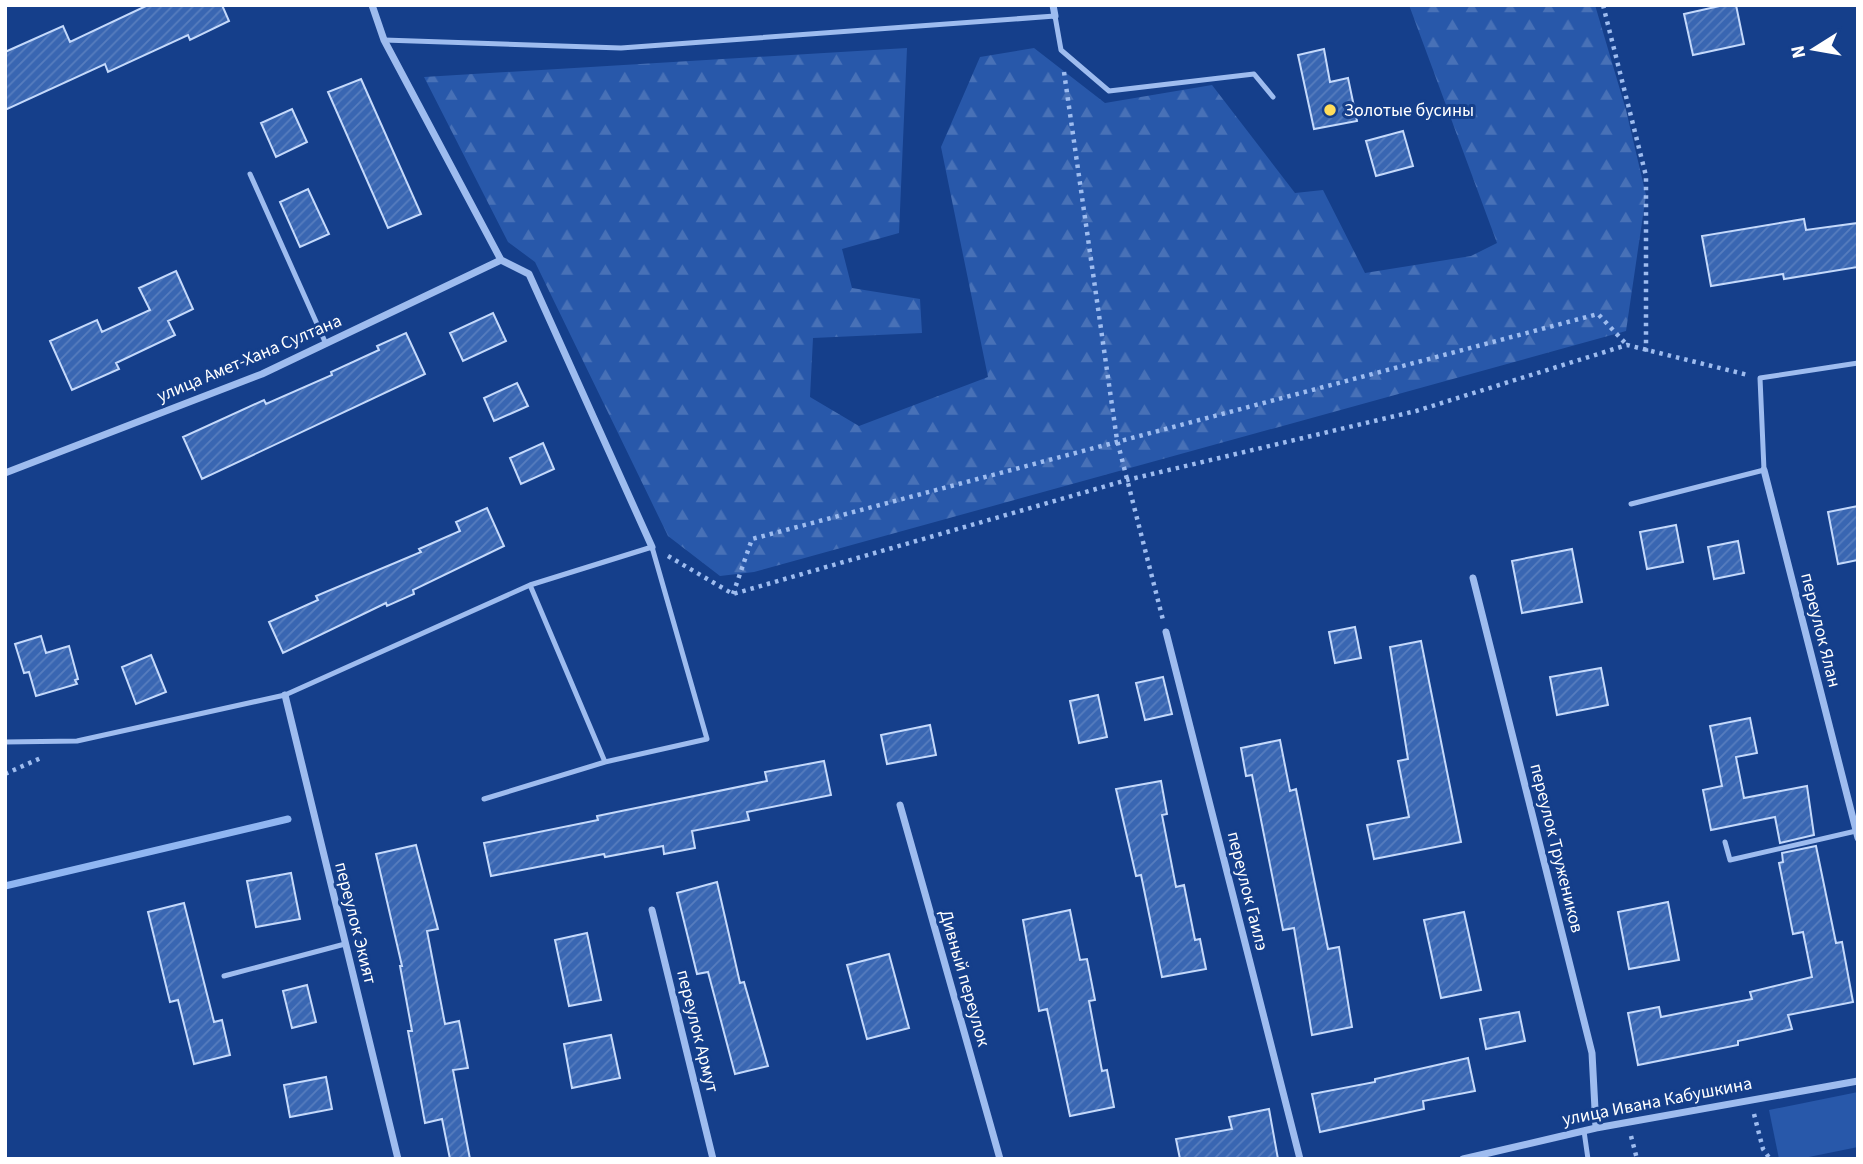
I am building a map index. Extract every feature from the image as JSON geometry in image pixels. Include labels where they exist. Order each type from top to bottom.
[{"type":"street","points":[[372,5],[384,40],[501,260],[528,274],[652,547]]},
{"type":"street","points":[[1053,5],[1055,16]]},
{"type":"street","name":"улица Амет-Хана Султана","points":[[5,473],[262,374],[501,260]]},
{"type":"street","name":"переулок Ялан","points":[[1764,470],[1857,835]]},
{"type":"street","name":"переулок Тружеников","points":[[1474,578],[1592,1053],[1596,1128]]},
{"type":"street","name":"переулок Гаилэ","points":[[1166,632],[1300,1159]]},
{"type":"street","name":"переулок Экият","points":[[285,695],[398,1159]]},
{"type":"street","name":"Дивный переулок","points":[[900,805],[1000,1159]]},
{"type":"street","name":"переулок Армут","points":[[652,910],[713,1159]]},
{"type":"street","name":"улица Ивана Кабушкина","points":[[1463,1159],[1596,1128],[1858,1081]]},
{"type":"lane","points":[[384,40],[621,48],[1055,16],[1061,50],[1108,91],[1254,74],[1273,97]]},
{"type":"lane","points":[[250,174],[326,344]]},
{"type":"lane","points":[[1632,504],[1764,470],[1760,378],[1858,363]]},
{"type":"lane","points":[[5,742],[77,741],[285,695],[530,585],[652,547],[707,739],[605,762],[484,799]]},
{"type":"lane","points":[[530,585],[605,762]]},
{"type":"lane","points":[[1725,842],[1730,860],[1857,835]]},
{"type":"lane","points":[[224,976],[345,944]]},
{"type":"lane","points":[[1584,1131],[1588,1159]]},
{"type":"path","points":[[1603,5],[1646,176],[1646,352]]},
{"type":"path","points":[[1061,50],[1117,440],[1166,632]]},
{"type":"path","points":[[733,594],[752,539],[1598,314],[1627,345],[1646,352],[1760,378]]},
{"type":"path","points":[[652,547],[733,594],[1127,480],[1416,411],[1627,345]]},
{"type":"path","points":[[1750,1100],[1763,1149],[1770,1159]]},
{"type":"path","points":[[1627,1122],[1637,1159]]},
{"type":"green space","points":[[1409,5],[1595,5],[1626,110],[1646,195],[1626,331],[754,572],[720,576],[668,536],[535,262],[508,242],[424,77],[907,48],[899,233],[842,249],[852,288],[920,299],[922,333],[813,338],[810,397],[859,426],[988,377],[941,147],[980,57],[1034,48],[1105,103],[1212,85],[1295,193],[1323,190],[1365,273],[1471,256],[1497,243]]},
{"type":"green space","points":[[1858,1092],[1858,1147],[1799,1159],[1779,1159],[1769,1110]]},
{"type":"building","points":[[148,5],[222,5],[229,21],[190,40],[188,35],[108,72],[105,64],[5,110],[5,52],[63,26],[70,42]]},
{"type":"building","points":[[1736,5],[1744,44],[1693,55],[1684,14]]},
{"type":"building","points":[[1324,49],[1330,82],[1348,78],[1357,121],[1314,129],[1298,55]]},
{"type":"building","points":[[361,79],[421,214],[388,228],[328,92]]},
{"type":"building","points":[[292,109],[307,142],[276,157],[261,123]]},
{"type":"building","points":[[1403,131],[1413,166],[1376,176],[1366,141]]},
{"type":"building","points":[[308,189],[329,234],[300,247],[280,202]]},
{"type":"building","points":[[1804,219],[1806,230],[1858,223],[1858,267],[1784,279],[1783,274],[1711,286],[1702,236]]},
{"type":"building","points":[[176,271],[193,309],[168,321],[175,335],[116,363],[119,369],[72,390],[50,341],[97,320],[102,332],[150,310],[139,288]]},
{"type":"building","points":[[493,313],[506,341],[463,361],[450,333]]},
{"type":"building","points":[[406,333],[425,374],[202,479],[183,437],[264,400],[266,404],[332,375],[331,372],[379,350],[377,346]]},
{"type":"building","points":[[517,383],[528,406],[494,421],[484,398]]},
{"type":"building","points":[[543,443],[554,469],[521,484],[510,458]]},
{"type":"building","points":[[1858,506],[1858,560],[1838,564],[1828,512]]},
{"type":"building","points":[[487,508],[504,546],[413,590],[414,594],[387,606],[386,603],[283,653],[269,622],[318,600],[316,596],[421,552],[419,549],[460,531],[456,522]]},
{"type":"building","points":[[1676,525],[1683,562],[1647,569],[1640,532]]},
{"type":"building","points":[[1738,541],[1744,573],[1714,579],[1708,547]]},
{"type":"building","points":[[1572,549],[1582,602],[1522,613],[1512,561]]},
{"type":"building","points":[[1355,627],[1361,658],[1335,663],[1329,632]]},
{"type":"building","points":[[41,636],[46,653],[69,646],[78,679],[75,680],[77,684],[36,696],[29,672],[24,673],[15,644]]},
{"type":"building","points":[[1421,641],[1461,842],[1374,859],[1367,825],[1409,817],[1398,761],[1408,759],[1390,647]]},
{"type":"building","points":[[151,655],[166,692],[136,704],[122,667]]},
{"type":"building","points":[[1601,668],[1608,705],[1557,715],[1550,677]]},
{"type":"building","points":[[1163,677],[1172,714],[1145,720],[1136,683]]},
{"type":"building","points":[[1098,695],[1107,737],[1079,743],[1070,701]]},
{"type":"building","points":[[1750,718],[1757,753],[1736,757],[1744,798],[1807,786],[1814,835],[1780,843],[1775,817],[1711,830],[1703,790],[1722,786],[1710,726]]},
{"type":"building","points":[[930,725],[936,755],[887,764],[881,735]]},
{"type":"building","points":[[1280,740],[1290,791],[1296,789],[1328,949],[1339,947],[1352,1027],[1312,1035],[1294,928],[1283,930],[1252,775],[1246,776],[1241,748]]},
{"type":"building","points":[[824,761],[831,795],[747,812],[749,820],[692,831],[695,848],[664,854],[663,846],[605,857],[604,854],[491,876],[484,843],[598,820],[597,816],[767,781],[765,772]]},
{"type":"building","points":[[1161,781],[1167,814],[1162,815],[1176,887],[1184,885],[1195,940],[1200,939],[1206,969],[1162,977],[1141,875],[1136,876],[1116,789]]},
{"type":"building","points":[[416,845],[438,929],[427,931],[445,1024],[459,1021],[468,1068],[453,1070],[470,1159],[450,1159],[442,1119],[425,1123],[408,1031],[412,1031],[402,966],[376,854]]},
{"type":"building","points":[[1816,846],[1836,943],[1842,942],[1853,1002],[1788,1015],[1792,1029],[1738,1041],[1738,1045],[1638,1065],[1628,1013],[1659,1007],[1661,1017],[1752,999],[1750,992],[1812,977],[1803,932],[1793,934],[1779,863],[1783,862],[1782,853]]},
{"type":"building","points":[[291,873],[300,919],[256,927],[247,881]]},
{"type":"building","points":[[717,882],[740,983],[744,982],[768,1066],[735,1074],[708,972],[697,974],[677,893]]},
{"type":"building","points":[[1668,902],[1679,960],[1629,969],[1618,912]]},
{"type":"building","points":[[184,903],[214,1022],[222,1020],[230,1055],[194,1064],[178,1000],[170,1002],[148,912]]},
{"type":"building","points":[[1070,910],[1080,960],[1087,959],[1095,1000],[1089,1001],[1102,1071],[1107,1070],[1114,1107],[1070,1116],[1047,1009],[1039,1011],[1023,920]]},
{"type":"building","points":[[1464,912],[1481,990],[1441,998],[1424,920]]},
{"type":"building","points":[[587,933],[601,1000],[569,1006],[555,940]]},
{"type":"building","points":[[889,954],[909,1028],[867,1039],[847,965]]},
{"type":"building","points":[[307,985],[316,1022],[292,1028],[283,991]]},
{"type":"building","points":[[1519,1012],[1525,1041],[1486,1049],[1480,1019]]},
{"type":"building","points":[[611,1035],[620,1078],[572,1088],[564,1044]]},
{"type":"building","points":[[1468,1058],[1475,1091],[1423,1101],[1424,1109],[1320,1132],[1312,1094],[1375,1082],[1375,1079]]},
{"type":"building","points":[[326,1077],[332,1109],[290,1117],[284,1085]]},
{"type":"building","points":[[1269,1109],[1278,1159],[1180,1159],[1176,1139],[1232,1129],[1229,1117]]},
{"type":"waterway","points":[[5,886],[288,819]]},
{"type":"place","name":"Золотые бусины","points":[[1330,110]]}]
